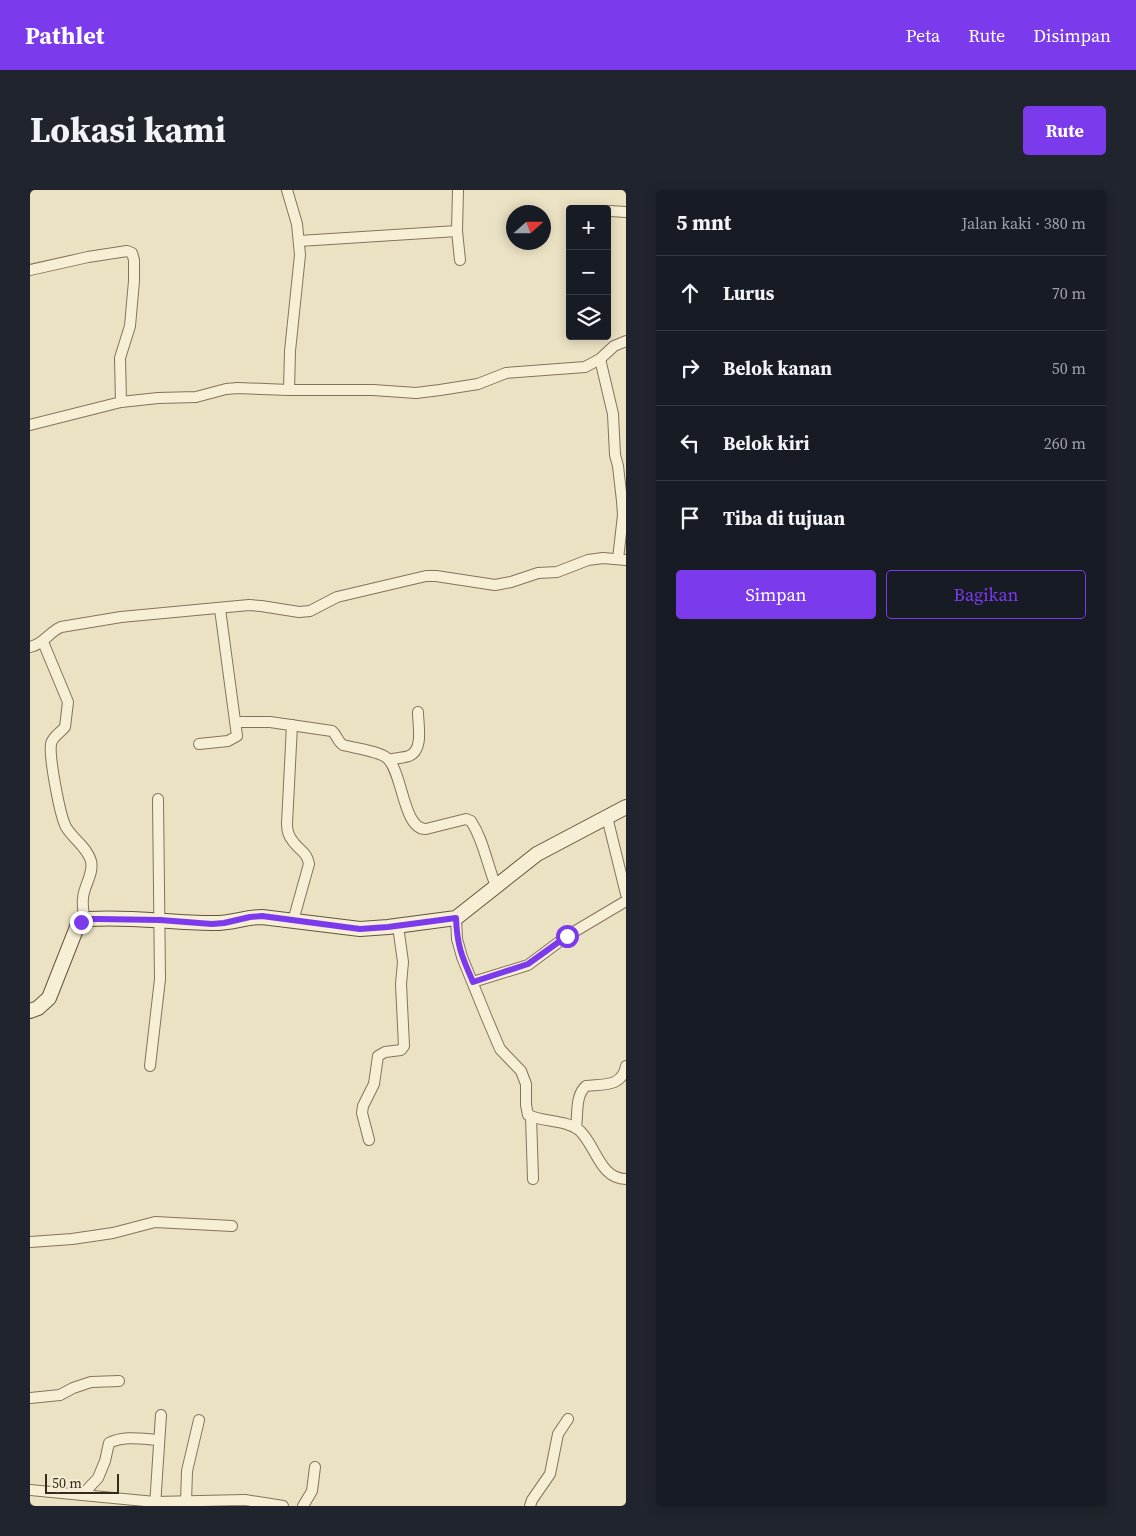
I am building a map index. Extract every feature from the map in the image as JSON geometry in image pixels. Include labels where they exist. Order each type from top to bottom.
[{"type":"street","points":[[287,190],[297,224],[299,241],[298,272],[290,351],[289,390]]},
{"type":"street","points":[[458,190],[457,231],[460,260]]},
{"type":"street","points":[[611,211],[626,212]]},
{"type":"street","points":[[299,241],[457,231]]},
{"type":"street","points":[[30,270],[88,257],[127,251],[132,253],[134,281],[130,326],[120,358],[122,402]]},
{"type":"street","points":[[30,425],[122,402],[158,398],[196,397],[238,388],[373,390],[416,393],[478,384],[506,374],[574,369],[593,364],[614,346],[626,341]]},
{"type":"street","points":[[30,647],[43,642],[54,630],[61,627],[121,617],[261,606],[299,612],[310,611],[337,597],[426,576],[495,585],[538,573],[557,572],[588,560],[602,558],[622,560],[622,466],[615,455],[613,414],[600,359]]},
{"type":"street","points":[[198,744],[233,739],[237,736],[220,608]]},
{"type":"street","points":[[43,642],[68,702],[65,727],[55,736],[51,744],[56,788],[65,825],[70,834],[88,853],[91,862],[91,874],[83,897],[84,921]]},
{"type":"street","points":[[389,760],[409,756],[415,752],[418,746],[418,712]]},
{"type":"street","points":[[236,722],[270,722],[332,731],[335,733],[338,742],[343,745],[383,755],[389,760],[397,774],[408,811],[415,826],[420,830],[466,819],[471,821],[484,848],[488,866],[496,886]]},
{"type":"street","points":[[292,725],[287,824],[292,841],[306,855],[309,864],[293,921]]},
{"type":"street","points":[[150,1066],[160,979],[158,798]]},
{"type":"street","points":[[30,1011],[38,1008],[49,998],[77,928],[84,921],[98,919],[160,920],[212,924],[262,916],[360,929],[456,918],[537,854],[626,807]]},
{"type":"street","points":[[607,817],[626,894]]},
{"type":"street","points":[[473,982],[528,964],[567,936],[626,901]]},
{"type":"street","points":[[456,918],[457,939],[462,957],[500,1049],[521,1071],[526,1084],[526,1111],[531,1116],[576,1128],[584,1135],[607,1171],[616,1178],[626,1180]]},
{"type":"street","points":[[369,1140],[362,1113],[363,1106],[374,1084],[378,1056],[385,1052],[401,1050],[404,1046],[401,984],[403,962],[398,926]]},
{"type":"street","points":[[576,1128],[582,1090],[586,1086],[619,1081],[624,1076],[626,1066]]},
{"type":"street","points":[[531,1116],[533,1179]]},
{"type":"street","points":[[30,1242],[72,1239],[113,1233],[155,1222],[232,1226]]},
{"type":"street","points":[[30,1398],[60,1395],[91,1382],[119,1381]]},
{"type":"street","points":[[155,1504],[161,1416]]},
{"type":"street","points":[[530,1506],[550,1474],[558,1434],[568,1419]]},
{"type":"street","points":[[186,1502],[187,1471],[199,1420]]},
{"type":"street","points":[[82,1495],[98,1478],[105,1461],[109,1443],[114,1440],[132,1438],[159,1440]]},
{"type":"street","points":[[303,1506],[312,1491],[315,1467]]},
{"type":"street","points":[[30,1490],[155,1504],[245,1500],[283,1506]]},
{"type":"route","points":[[81,922],[89,919],[98,919],[160,920],[212,924],[262,916],[360,929],[456,918],[457,939],[462,957],[473,982],[528,964],[538,959],[567,936]]}]
